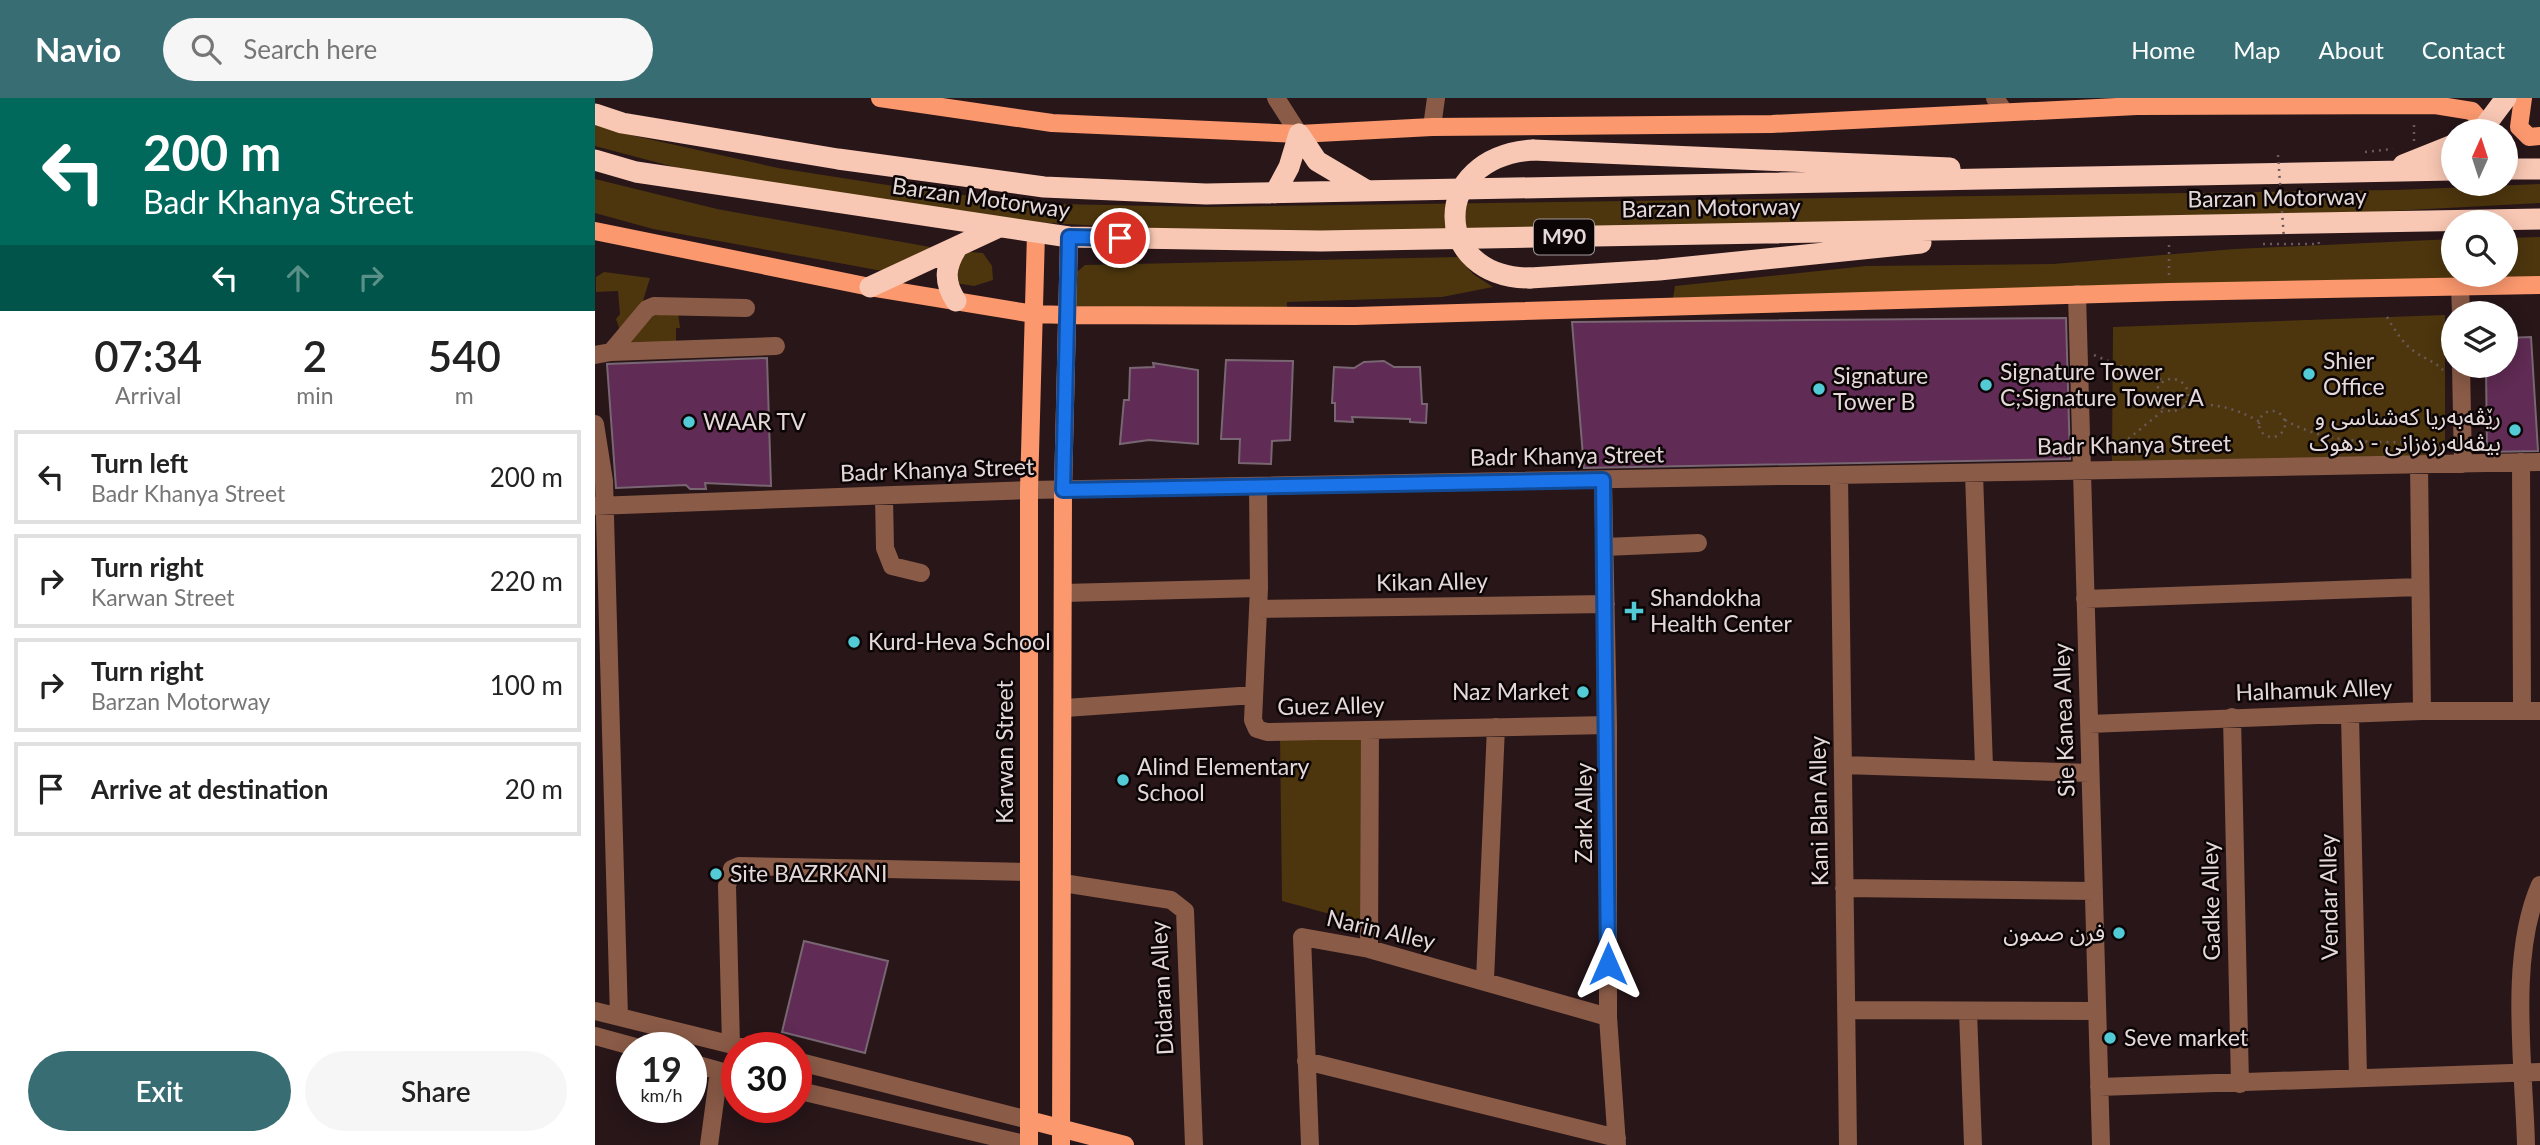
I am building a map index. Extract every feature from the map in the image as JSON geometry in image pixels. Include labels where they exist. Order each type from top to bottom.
[{"type":"highway","points":[[2489,119],[2506,98]]},
{"type":"highway","name":"Barzan Motorway","points":[[595,114],[622,123],[838,159],[1044,187],[1206,194],[2441,170]]},
{"type":"highway","points":[[1299,134],[1317,161],[1368,191]]},
{"type":"highway","points":[[1275,193],[1289,167],[1299,134]]},
{"type":"highway","points":[[2383,171],[2441,149]]},
{"type":"highway","points":[[2088,176],[1846,162],[1533,150],[1496,156],[1479,166],[1464,183],[1457,201],[1456,223],[1461,242],[1473,260],[1492,273],[1530,278],[1658,270],[2092,228]]},
{"type":"highway","name":"Barzan Motorway","points":[[595,160],[635,172],[1069,237],[1321,241],[2540,219]]},
{"type":"highway","points":[[2518,169],[2540,169]]},
{"type":"highway","points":[[870,287],[997,228]]},
{"type":"highway","points":[[956,301],[946,280],[951,257],[958,246]]},
{"type":"main road","points":[[880,98],[1052,123],[1299,134],[1431,127],[1772,124],[1999,104],[2134,102],[2332,102],[2452,106],[2472,111],[2476,119]]},
{"type":"main road","points":[[2523,98],[2519,127],[2529,137],[2540,136]]},
{"type":"main road","points":[[595,231],[870,287],[1034,314],[1067,315],[1355,316],[2077,294],[2441,286]]},
{"type":"main road","name":"Karwan Street","points":[[1029,1145],[1030,490],[1036,233]]},
{"type":"main road","points":[[1062,1136],[1065,708],[1063,490],[1069,237]]},
{"type":"main road","points":[[2518,285],[2540,285]]},
{"type":"main road","points":[[1029,1120],[1062,1136],[1125,1145]]},
{"type":"street","points":[[1276,98],[1299,134]]},
{"type":"street","points":[[1431,127],[1436,98]]},
{"type":"street","name":"Sie Kanea Alley","points":[[2077,294],[2101,1145]]},
{"type":"street","points":[[603,354],[647,309],[654,306],[746,308]]},
{"type":"street","points":[[603,354],[776,346]]},
{"type":"street","points":[[2454,378],[2463,464]]},
{"type":"street","points":[[595,424],[599,479],[601,632],[619,1017]]},
{"type":"street","points":[[2521,462],[2531,711]]},
{"type":"street","name":"Badr Khanya Street","points":[[599,505],[1030,490],[2540,462]]},
{"type":"street","points":[[2419,464],[2422,711]]},
{"type":"street","points":[[1974,473],[1984,767]]},
{"type":"street","name":"Kani Blan Alley","points":[[1839,475],[1848,1145]]},
{"type":"street","name":"Zark Alley","points":[[1603,480],[1608,725],[1608,1017],[1617,1142]]},
{"type":"street","name":"Guez Alley","points":[[1258,486],[1259,609],[1253,720],[1257,729],[1268,732],[1608,725]]},
{"type":"street","points":[[884,497],[885,548],[892,566],[921,573]]},
{"type":"street","points":[[1605,547],[1698,543]]},
{"type":"street","points":[[2085,599],[2420,587]]},
{"type":"street","points":[[1063,593],[1259,588]]},
{"type":"street","name":"Kikan Alley","points":[[1259,609],[1606,604]]},
{"type":"street","points":[[1065,708],[1254,695]]},
{"type":"street","name":"Halhamuk Alley","points":[[2089,723],[2422,711],[2531,711]]},
{"type":"street","name":"Vendar Alley","points":[[2350,715],[2358,1077]]},
{"type":"street","name":"Gadke Alley","points":[[2232,717],[2240,1084]]},
{"type":"street","points":[[1485,980],[1496,727]]},
{"type":"street","points":[[1369,949],[1370,730]]},
{"type":"street","points":[[1843,765],[1984,767],[2090,773]]},
{"type":"street","points":[[737,1032],[727,886],[731,869],[739,866],[1029,872]]},
{"type":"street","name":"Didaran Alley","points":[[1063,883],[1171,900],[1185,911],[1194,1145]]},
{"type":"street","points":[[2526,1145],[2532,1073],[2522,952],[2529,910],[2540,885]]},
{"type":"street","points":[[1844,888],[2094,891]]},
{"type":"street","name":"Narin Alley","points":[[1310,1145],[1302,937],[1369,949],[1608,1017]]},
{"type":"street","points":[[1846,1010],[2097,1012]]},
{"type":"street","points":[[595,1011],[721,1042]]},
{"type":"street","points":[[1968,1011],[1973,1145]]},
{"type":"street","points":[[595,1036],[616,1042]]},
{"type":"street","points":[[1306,1061],[1617,1142]]},
{"type":"street","points":[[812,1065],[1029,1120]]},
{"type":"street","points":[[707,1068],[719,1071],[709,1145]]},
{"type":"street","points":[[2099,1087],[2532,1073]]},
{"type":"street","points":[[812,1094],[1029,1145]]},
{"type":"path","points":[[2414,105],[2414,148]]},
{"type":"path","points":[[2364,152],[2401,149]]},
{"type":"path","points":[[2278,155],[2284,239]]},
{"type":"path","points":[[2250,244],[2319,244],[2318,240]]},
{"type":"path","points":[[2169,292],[2168,244],[2182,244]]},
{"type":"path","points":[[2387,317],[2399,338],[2412,351],[2441,364]]},
{"type":"path","points":[[2078,348],[2141,375],[2165,380],[2176,379],[2184,385],[2187,394],[2182,406],[2176,410],[2165,409],[2112,452]]},
{"type":"path","points":[[2165,380],[2158,387],[2156,397],[2165,409]]},
{"type":"path","points":[[2182,406],[2219,406],[2236,410],[2260,422]]},
{"type":"path","points":[[2285,420],[2282,432],[2275,437],[2263,433],[2260,422],[2264,415],[2271,411],[2314,434],[2352,442],[2445,443],[2445,431]]},
{"type":"shaded area","points":[[595,124],[635,136],[778,168],[932,192],[1057,204],[1207,207],[2441,188],[2441,196],[2518,196],[2518,185],[2540,184],[2540,203],[2372,212],[1346,233],[1171,230],[1032,222],[693,172],[595,146]]},
{"type":"shaded area","points":[[595,179],[717,209],[947,250],[897,272],[653,229],[595,213]]},
{"type":"shaded area","points":[[2540,237],[2540,278],[2518,279],[2518,238]]},
{"type":"shaded area","points":[[2441,240],[2441,280],[1673,298],[1675,286],[1866,266],[2053,264],[2235,249]]},
{"type":"shaded area","points":[[957,251],[983,253],[992,266],[993,280],[974,286],[949,282]]},
{"type":"shaded area","points":[[1459,257],[1473,274],[1493,287],[1442,297],[1287,302],[1287,311],[1073,306],[1071,277],[1085,265]]},
{"type":"shaded area","points":[[604,272],[650,278],[642,304],[621,333],[616,319],[620,314],[618,291],[596,292],[596,277]]},
{"type":"shaded area","points":[[678,312],[680,328],[676,328],[676,347],[626,345],[653,316]]},
{"type":"shaded area","points":[[2441,315],[2441,378],[2445,378],[2445,457],[2112,461],[2113,327]]},
{"type":"shaded area","points":[[1280,735],[1362,737],[1363,923],[1282,901]]},
{"type":"building","points":[[2066,318],[2070,459],[1584,468],[1572,322]]},
{"type":"building","points":[[2531,337],[2538,451],[2487,452],[2486,378],[2518,378],[2518,338]]},
{"type":"building","name":"WAAR TV","points":[[767,358],[771,486],[705,483],[706,489],[690,489],[686,485],[616,488],[607,364]]},
{"type":"building","points":[[1226,360],[1293,361],[1290,440],[1272,441],[1271,464],[1239,463],[1240,439],[1221,439]]},
{"type":"building","points":[[1384,361],[1394,367],[1420,367],[1422,404],[1427,404],[1426,423],[1410,422],[1410,419],[1352,417],[1353,422],[1335,421],[1335,403],[1332,403],[1334,367],[1354,368],[1364,362]]},
{"type":"building","points":[[1153,363],[1198,370],[1198,444],[1149,440],[1120,444],[1124,400],[1129,400],[1130,368],[1154,367]]},
{"type":"building","points":[[804,941],[888,961],[865,1053],[812,1040],[812,1032],[782,1032]]},
{"type":"place","name":"Shier Office","points":[[2309,374]]},
{"type":"place","name":"Signature Tower C;Signature Tower A","points":[[1986,385]]},
{"type":"place","name":"Signature Tower B","points":[[1819,389]]},
{"type":"place","name":"WAAR TV","points":[[689,422]]},
{"type":"place","name":"رێڤەبەریا کەشناسی و بیڤەلەرزەزانی - دهوک","points":[[2515,430]]},
{"type":"place","name":"Shandokha Health Center","points":[[1634,611]]},
{"type":"place","name":"Kurd-Heva School","points":[[854,642]]},
{"type":"place","name":"Naz Market","points":[[1583,692]]},
{"type":"place","name":"Alind Elementary School","points":[[1123,780]]},
{"type":"place","name":"Site BAZRKANI","points":[[716,874]]},
{"type":"place","name":"فرن صمون","points":[[2119,933]]},
{"type":"place","name":"Seve market","points":[[2110,1038]]},
{"type":"route","points":[[1120,238],[1069,237],[1063,490],[1603,480],[1608,725],[1608,964]]}]
